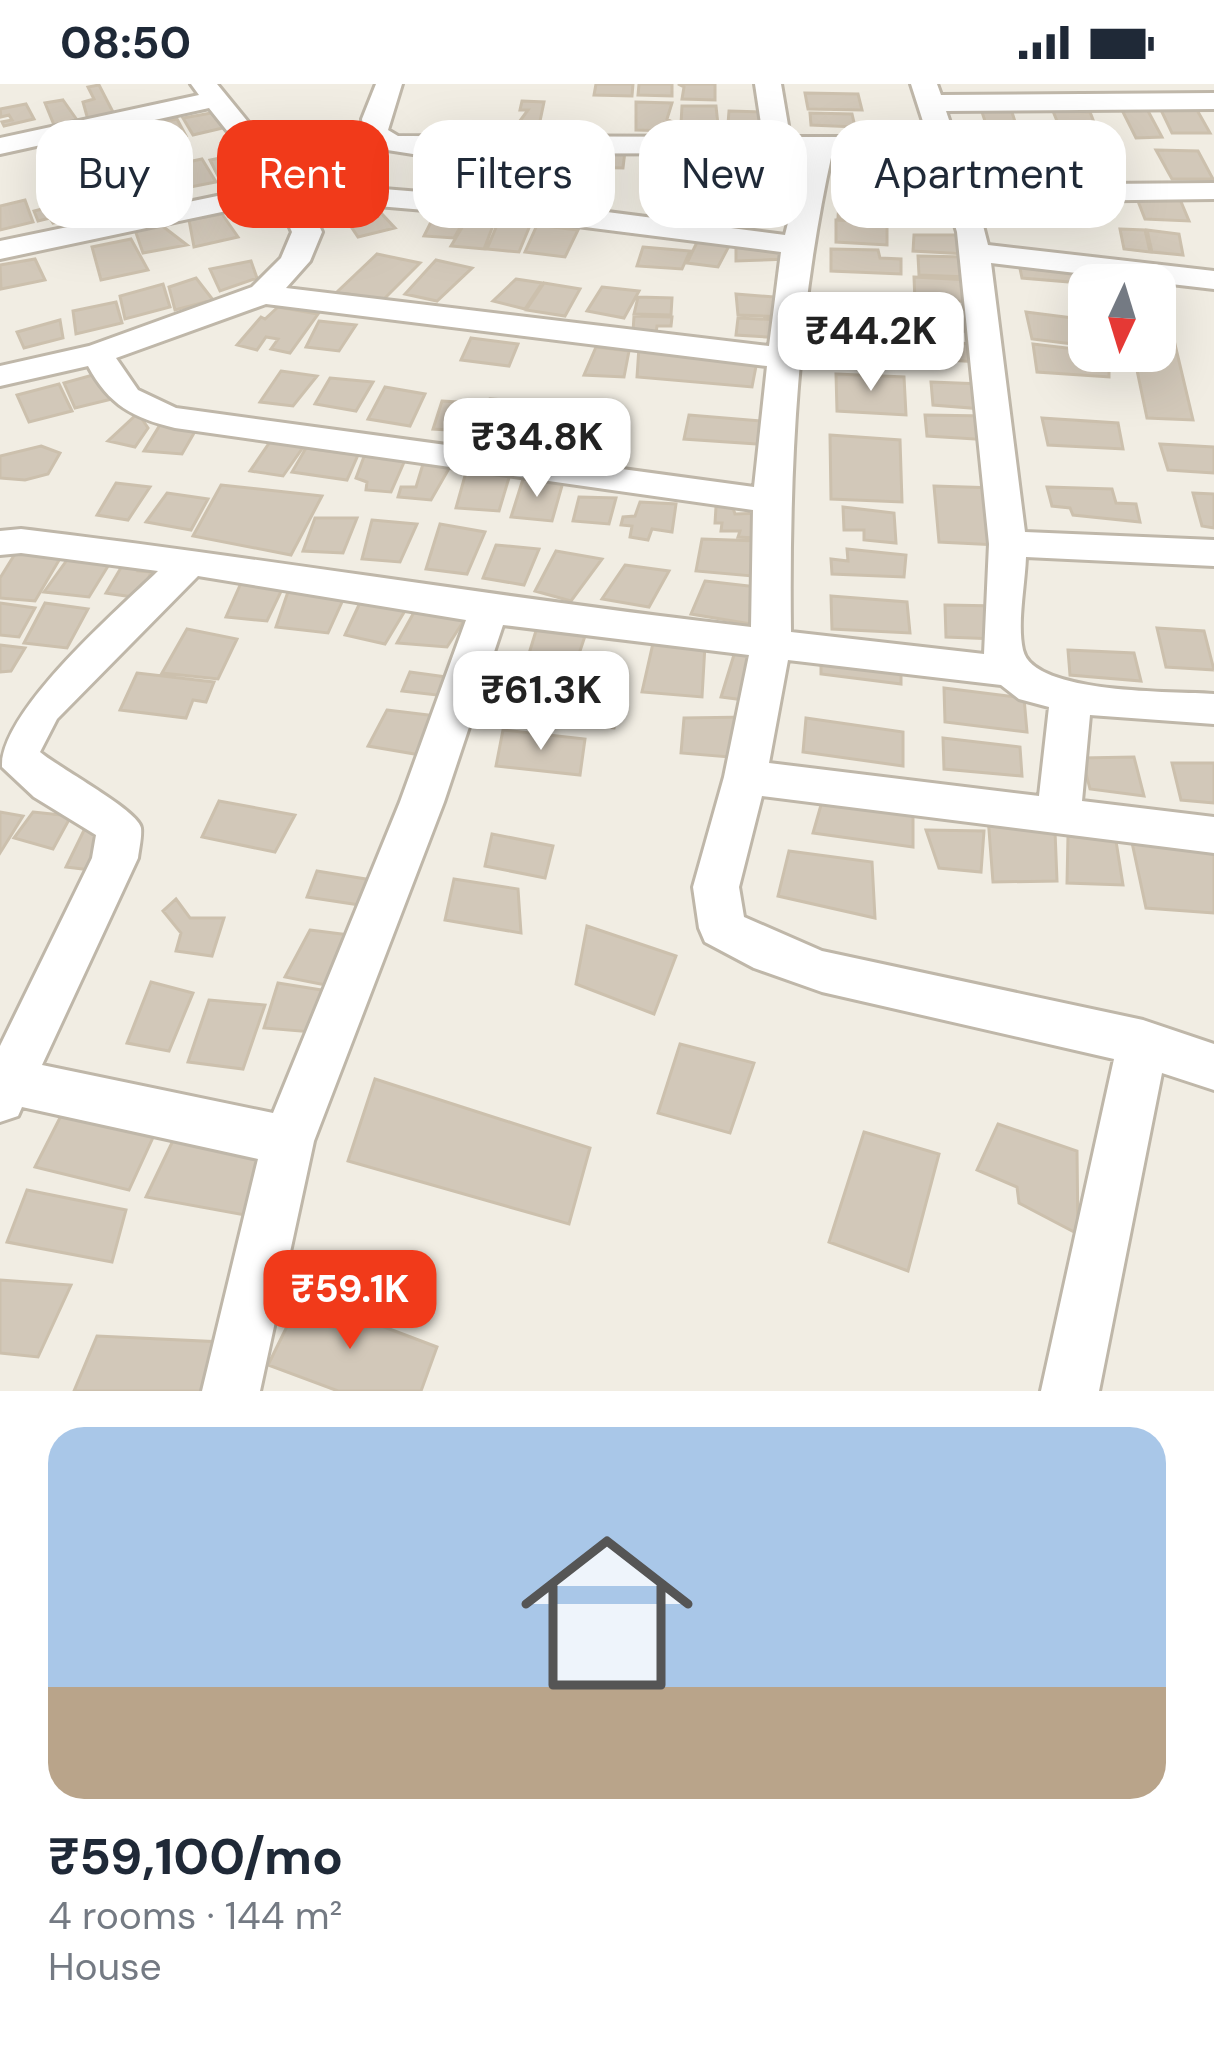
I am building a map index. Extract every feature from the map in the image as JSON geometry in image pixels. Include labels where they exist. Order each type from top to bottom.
[{"type":"street","points":[[389,84],[375,119],[375,134],[391,143],[639,143]]},
{"type":"street","points":[[768,84],[773,120]]},
{"type":"street","points":[[0,146],[210,92],[232,120]]},
{"type":"street","points":[[927,94],[1214,101]]},
{"type":"street","points":[[807,143],[831,143]]},
{"type":"street","points":[[821,143],[797,245],[784,358],[770,502],[771,645],[745,777],[716,887],[722,928],[762,954],[839,976],[1143,1042],[1214,1067]]},
{"type":"street","points":[[1126,191],[1214,190]]},
{"type":"street","points":[[389,198],[507,208],[797,245]]},
{"type":"street","points":[[0,250],[217,205]]},
{"type":"street","points":[[0,376],[98,354],[263,294],[295,261],[305,228]]},
{"type":"street","points":[[969,228],[1008,544],[1002,648],[1011,672]]},
{"type":"street","points":[[974,252],[1214,280]]},
{"type":"street","points":[[263,294],[784,358]]},
{"type":"street","points":[[98,354],[120,397],[175,418],[770,502]]},
{"type":"street","points":[[0,543],[21,541],[190,562],[489,610],[1011,672],[1033,688],[1070,698],[1214,709]]},
{"type":"street","points":[[1008,544],[1214,553]]},
{"type":"street","points":[[190,562],[42,709],[8,758],[119,827],[115,858],[3,1086],[288,1141]]},
{"type":"street","points":[[231,1391],[288,1141],[422,802],[489,610]]},
{"type":"street","points":[[1059,815],[1070,698]]},
{"type":"street","points":[[745,777],[1214,835]]},
{"type":"street","points":[[1070,1391],[1143,1042]]},
{"type":"building","points":[[596,84],[633,84],[632,96],[594,95]]},
{"type":"building","points":[[639,84],[672,84],[672,96],[638,95]]},
{"type":"building","points":[[678,84],[715,84],[715,100],[682,99],[684,87]]},
{"type":"building","points":[[99,85],[114,114],[88,120],[83,102],[94,99],[88,87]]},
{"type":"building","points":[[805,93],[858,94],[862,110],[808,109]]},
{"type":"building","points":[[63,100],[77,120],[52,120],[45,103]]},
{"type":"building","points":[[522,101],[544,102],[540,120],[521,120],[528,110],[520,110]]},
{"type":"building","points":[[636,102],[672,103],[669,120],[639,120],[636,130]]},
{"type":"building","points":[[26,104],[34,119],[4,126],[2,122],[12,120],[9,115],[1,117],[0,109]]},
{"type":"building","points":[[682,106],[716,106],[717,120],[681,120]]},
{"type":"building","points":[[1121,108],[1147,109],[1162,137],[1136,138]]},
{"type":"building","points":[[981,109],[1011,109],[1014,120],[985,120]]},
{"type":"building","points":[[1161,110],[1197,110],[1210,133],[1172,133]]},
{"type":"building","points":[[729,111],[768,112],[769,120],[728,120]]},
{"type":"building","points":[[1053,111],[1090,112],[1093,120],[1057,120]]},
{"type":"building","points":[[217,112],[222,120],[217,120],[217,129],[193,135],[193,120],[183,118]]},
{"type":"building","points":[[810,113],[852,114],[853,120],[831,120],[831,126],[811,125]]},
{"type":"building","points":[[1156,150],[1198,151],[1213,179],[1172,179]]},
{"type":"building","points":[[615,151],[625,151],[623,168],[615,168]]},
{"type":"building","points":[[202,159],[216,182],[193,186],[193,161]]},
{"type":"building","points":[[1136,196],[1179,197],[1189,221],[1145,219]]},
{"type":"building","points":[[25,200],[33,222],[0,230],[0,206]]},
{"type":"building","points":[[217,215],[217,228],[232,228],[238,237],[194,247],[193,219]]},
{"type":"building","points":[[389,222],[395,228],[358,237],[352,228],[389,228]]},
{"type":"building","points":[[165,228],[187,245],[143,253],[135,230]]},
{"type":"building","points":[[428,228],[460,228],[454,238],[424,236]]},
{"type":"building","points":[[462,228],[492,228],[484,249],[451,246]]},
{"type":"building","points":[[496,228],[529,228],[519,252],[487,249]]},
{"type":"building","points":[[536,228],[578,230],[565,257],[525,252]]},
{"type":"building","points":[[836,228],[887,228],[887,245],[836,242]]},
{"type":"building","points":[[1120,229],[1145,230],[1150,252],[1124,249]]},
{"type":"building","points":[[1147,230],[1179,234],[1183,255],[1152,252]]},
{"type":"building","points":[[914,235],[968,235],[967,254],[913,251]]},
{"type":"building","points":[[131,239],[148,270],[101,280],[92,247]]},
{"type":"building","points":[[698,240],[730,244],[718,267],[687,263]]},
{"type":"building","points":[[736,243],[790,254],[789,259],[736,261]]},
{"type":"building","points":[[643,247],[690,251],[682,269],[637,266]]},
{"type":"building","points":[[831,249],[878,250],[880,258],[901,259],[901,274],[831,271]]},
{"type":"building","points":[[377,254],[420,263],[383,300],[337,292]]},
{"type":"building","points":[[918,256],[965,257],[967,277],[919,275]]},
{"type":"building","points":[[35,259],[45,280],[1,289],[0,265]]},
{"type":"building","points":[[1018,259],[1068,265],[1068,282],[1022,278]]},
{"type":"building","points":[[436,260],[472,268],[437,301],[405,294]]},
{"type":"building","points":[[251,261],[257,278],[220,291],[210,269]]},
{"type":"building","points":[[914,277],[970,280],[971,301],[915,302]]},
{"type":"building","points":[[196,278],[213,300],[175,310],[169,287]]},
{"type":"building","points":[[516,279],[542,283],[525,309],[493,301]]},
{"type":"building","points":[[544,283],[580,289],[565,316],[526,310]]},
{"type":"building","points":[[163,284],[170,307],[125,319],[120,296]]},
{"type":"building","points":[[602,287],[639,291],[624,318],[587,311]]},
{"type":"building","points":[[736,294],[788,298],[785,317],[738,315]]},
{"type":"building","points":[[638,297],[672,298],[671,315],[634,314]]},
{"type":"building","points":[[116,302],[122,323],[76,334],[73,311]]},
{"type":"building","points":[[278,307],[318,314],[290,353],[271,349],[278,339],[266,337],[257,350],[237,345],[261,317],[265,319]]},
{"type":"building","points":[[1026,312],[1068,317],[1068,343],[1032,339]]},
{"type":"building","points":[[927,314],[972,315],[975,332],[925,329]]},
{"type":"building","points":[[634,316],[672,317],[671,326],[657,326],[656,333],[633,332]]},
{"type":"building","points":[[738,318],[784,320],[782,338],[736,335]]},
{"type":"building","points":[[60,320],[63,338],[24,348],[17,332]]},
{"type":"building","points":[[319,321],[356,325],[339,351],[306,347]]},
{"type":"building","points":[[471,338],[518,344],[509,366],[461,360]]},
{"type":"building","points":[[929,342],[978,344],[980,362],[929,359]]},
{"type":"building","points":[[1033,344],[1068,348],[1068,372],[1109,372],[1109,377],[1037,372]]},
{"type":"building","points":[[596,347],[629,351],[624,377],[584,375]]},
{"type":"building","points":[[639,347],[757,361],[752,387],[637,377]]},
{"type":"building","points":[[1176,348],[1193,420],[1147,418],[1137,372],[1176,372]]},
{"type":"building","points":[[281,371],[317,376],[293,406],[260,402]]},
{"type":"building","points":[[100,373],[116,398],[75,408],[64,383]]},
{"type":"building","points":[[836,374],[904,377],[906,415],[837,411]]},
{"type":"building","points":[[330,378],[373,382],[356,411],[315,404]]},
{"type":"building","points":[[931,382],[982,384],[984,409],[933,405]]},
{"type":"building","points":[[59,384],[72,411],[29,422],[17,395]]},
{"type":"building","points":[[385,387],[425,394],[410,426],[368,419]]},
{"type":"building","points":[[490,399],[523,401],[519,421],[485,420]]},
{"type":"building","points":[[442,401],[473,403],[465,431],[433,429]]},
{"type":"building","points":[[138,413],[148,428],[135,447],[108,441]]},
{"type":"building","points":[[689,415],[773,422],[771,445],[684,439]]},
{"type":"building","points":[[925,415],[986,416],[990,440],[927,436]]},
{"type":"building","points":[[1042,418],[1118,423],[1123,449],[1048,445]]},
{"type":"building","points":[[163,420],[198,426],[182,454],[144,451]]},
{"type":"building","points":[[830,435],[900,440],[902,502],[831,499]]},
{"type":"building","points":[[272,439],[304,446],[283,476],[250,471]]},
{"type":"building","points":[[1160,444],[1214,447],[1214,473],[1168,470]]},
{"type":"building","points":[[41,446],[60,453],[48,474],[25,480],[0,478],[0,456]]},
{"type":"building","points":[[306,448],[358,455],[347,480],[292,472]]},
{"type":"building","points":[[365,454],[405,460],[391,492],[366,490],[367,482],[356,478]]},
{"type":"building","points":[[423,464],[451,465],[431,500],[398,497],[401,487],[416,487]]},
{"type":"building","points":[[468,465],[511,471],[499,511],[456,508]]},
{"type":"building","points":[[523,479],[563,482],[552,521],[511,517]]},
{"type":"building","points":[[116,483],[150,487],[128,520],[97,515]]},
{"type":"building","points":[[221,485],[322,496],[291,555],[193,536]]},
{"type":"building","points":[[934,486],[995,488],[997,545],[939,542]]},
{"type":"building","points":[[1047,487],[1112,489],[1116,503],[1136,504],[1140,522],[1073,515],[1070,508],[1052,506]]},
{"type":"building","points":[[167,493],[208,499],[191,530],[146,522]]},
{"type":"building","points":[[1193,493],[1214,494],[1214,528],[1202,526]]},
{"type":"building","points":[[579,497],[616,498],[609,524],[573,521]]},
{"type":"building","points":[[640,502],[676,504],[672,532],[652,529],[648,540],[630,537],[632,526],[621,525],[623,517],[635,516]]},
{"type":"building","points":[[732,505],[735,514],[765,513],[755,538],[738,537],[740,531],[721,531],[722,523],[715,523],[716,507]]},
{"type":"building","points":[[843,507],[894,513],[896,543],[864,540],[864,530],[844,530]]},
{"type":"building","points":[[315,518],[357,518],[343,553],[303,551]]},
{"type":"building","points":[[372,520],[417,524],[400,562],[362,559]]},
{"type":"building","points":[[440,524],[485,532],[467,574],[426,569]]},
{"type":"building","points":[[702,539],[758,541],[752,576],[696,571]]},
{"type":"building","points":[[496,545],[539,549],[524,585],[483,578]]},
{"type":"building","points":[[18,549],[65,550],[35,601],[0,598],[0,578]]},
{"type":"building","points":[[847,549],[906,555],[904,577],[832,574],[831,559],[848,561]]},
{"type":"building","points":[[556,551],[602,559],[571,601],[535,591]]},
{"type":"building","points":[[72,553],[113,558],[89,597],[44,592]]},
{"type":"building","points":[[125,561],[141,561],[138,571],[151,572],[140,598],[106,593]]},
{"type":"building","points":[[625,565],[669,571],[649,607],[602,599]]},
{"type":"building","points":[[245,574],[285,583],[267,621],[226,617]]},
{"type":"building","points":[[705,581],[767,588],[763,626],[691,614]]},
{"type":"building","points":[[291,583],[347,591],[328,633],[276,627]]},
{"type":"building","points":[[364,594],[409,604],[385,644],[345,635]]},
{"type":"building","points":[[831,596],[907,602],[910,633],[832,629]]},
{"type":"building","points":[[0,603],[35,608],[19,637],[0,635]]},
{"type":"building","points":[[45,603],[88,609],[67,648],[24,643]]},
{"type":"building","points":[[418,605],[470,611],[447,647],[397,643]]},
{"type":"building","points":[[945,605],[999,606],[996,639],[946,637]]},
{"type":"building","points":[[539,621],[588,627],[572,675],[524,670]]},
{"type":"building","points":[[1157,628],[1204,631],[1214,670],[1166,667]]},
{"type":"building","points":[[187,629],[237,639],[218,679],[162,673]]},
{"type":"building","points":[[654,639],[705,645],[702,697],[642,692]]},
{"type":"building","points":[[0,645],[25,648],[11,671],[0,672]]},
{"type":"building","points":[[737,645],[767,649],[752,701],[721,697]]},
{"type":"building","points":[[1068,650],[1134,653],[1141,681],[1070,675]]},
{"type":"building","points":[[821,656],[901,664],[901,684],[821,674]]},
{"type":"building","points":[[410,672],[461,679],[454,697],[402,691]]},
{"type":"building","points":[[137,673],[214,682],[206,702],[193,700],[186,718],[120,710]]},
{"type":"building","points":[[944,688],[1024,698],[1027,732],[945,722]]},
{"type":"building","points":[[517,691],[619,699],[614,728],[513,719]]},
{"type":"building","points":[[387,710],[445,717],[432,757],[368,746]]},
{"type":"building","points":[[748,717],[741,758],[681,753],[684,718]]},
{"type":"building","points":[[806,718],[903,732],[903,766],[803,752]]},
{"type":"building","points":[[503,730],[585,739],[580,775],[496,766]]},
{"type":"building","points":[[943,738],[1020,747],[1022,776],[944,769]]},
{"type":"building","points":[[1134,757],[1144,796],[1090,789],[1082,758]]},
{"type":"building","points":[[1172,763],[1214,763],[1214,803],[1181,800]]},
{"type":"building","points":[[825,791],[913,804],[913,847],[813,833]]},
{"type":"building","points":[[219,801],[295,815],[275,852],[202,837]]},
{"type":"building","points":[[0,812],[23,816],[0,853]]},
{"type":"building","points":[[33,812],[71,816],[53,849],[14,838]]},
{"type":"building","points":[[91,816],[114,831],[100,871],[66,867]]},
{"type":"building","points":[[988,817],[1055,831],[1057,881],[993,882]]},
{"type":"building","points":[[926,830],[984,831],[981,872],[939,868]]},
{"type":"building","points":[[492,834],[553,846],[545,878],[485,866]]},
{"type":"building","points":[[1068,836],[1116,841],[1123,885],[1067,883]]},
{"type":"building","points":[[1131,838],[1214,846],[1214,913],[1146,908]]},
{"type":"building","points":[[789,851],[872,862],[875,918],[778,896]]},
{"type":"building","points":[[317,871],[384,882],[373,907],[307,897]]},
{"type":"building","points":[[454,879],[518,889],[521,933],[445,920]]},
{"type":"building","points":[[176,899],[190,918],[224,918],[212,956],[176,951],[181,933],[163,911]]},
{"type":"building","points":[[587,926],[676,956],[654,1014],[576,984]]},
{"type":"building","points":[[310,930],[365,937],[341,988],[285,977]]},
{"type":"building","points":[[151,982],[193,993],[169,1051],[127,1043]]},
{"type":"building","points":[[278,983],[340,993],[324,1033],[264,1028]]},
{"type":"building","points":[[209,1000],[265,1005],[243,1069],[188,1062]]},
{"type":"building","points":[[680,1044],[754,1063],[730,1133],[658,1113]]},
{"type":"building","points":[[375,1079],[590,1148],[569,1224],[348,1161]]},
{"type":"building","points":[[68,1102],[160,1122],[129,1190],[35,1167]]},
{"type":"building","points":[[998,1124],[1077,1151],[1078,1234],[1019,1203],[1017,1187],[977,1170]]},
{"type":"building","points":[[179,1128],[272,1147],[256,1217],[146,1197]]},
{"type":"building","points":[[864,1132],[939,1154],[908,1271],[829,1242]]},
{"type":"building","points":[[27,1190],[126,1210],[112,1262],[7,1242]]},
{"type":"building","points":[[0,1280],[71,1285],[38,1357],[0,1353]]},
{"type":"building","points":[[302,1296],[437,1347],[421,1391],[338,1391],[268,1365]]},
{"type":"building","points":[[97,1336],[222,1342],[206,1391],[74,1391]]}]
